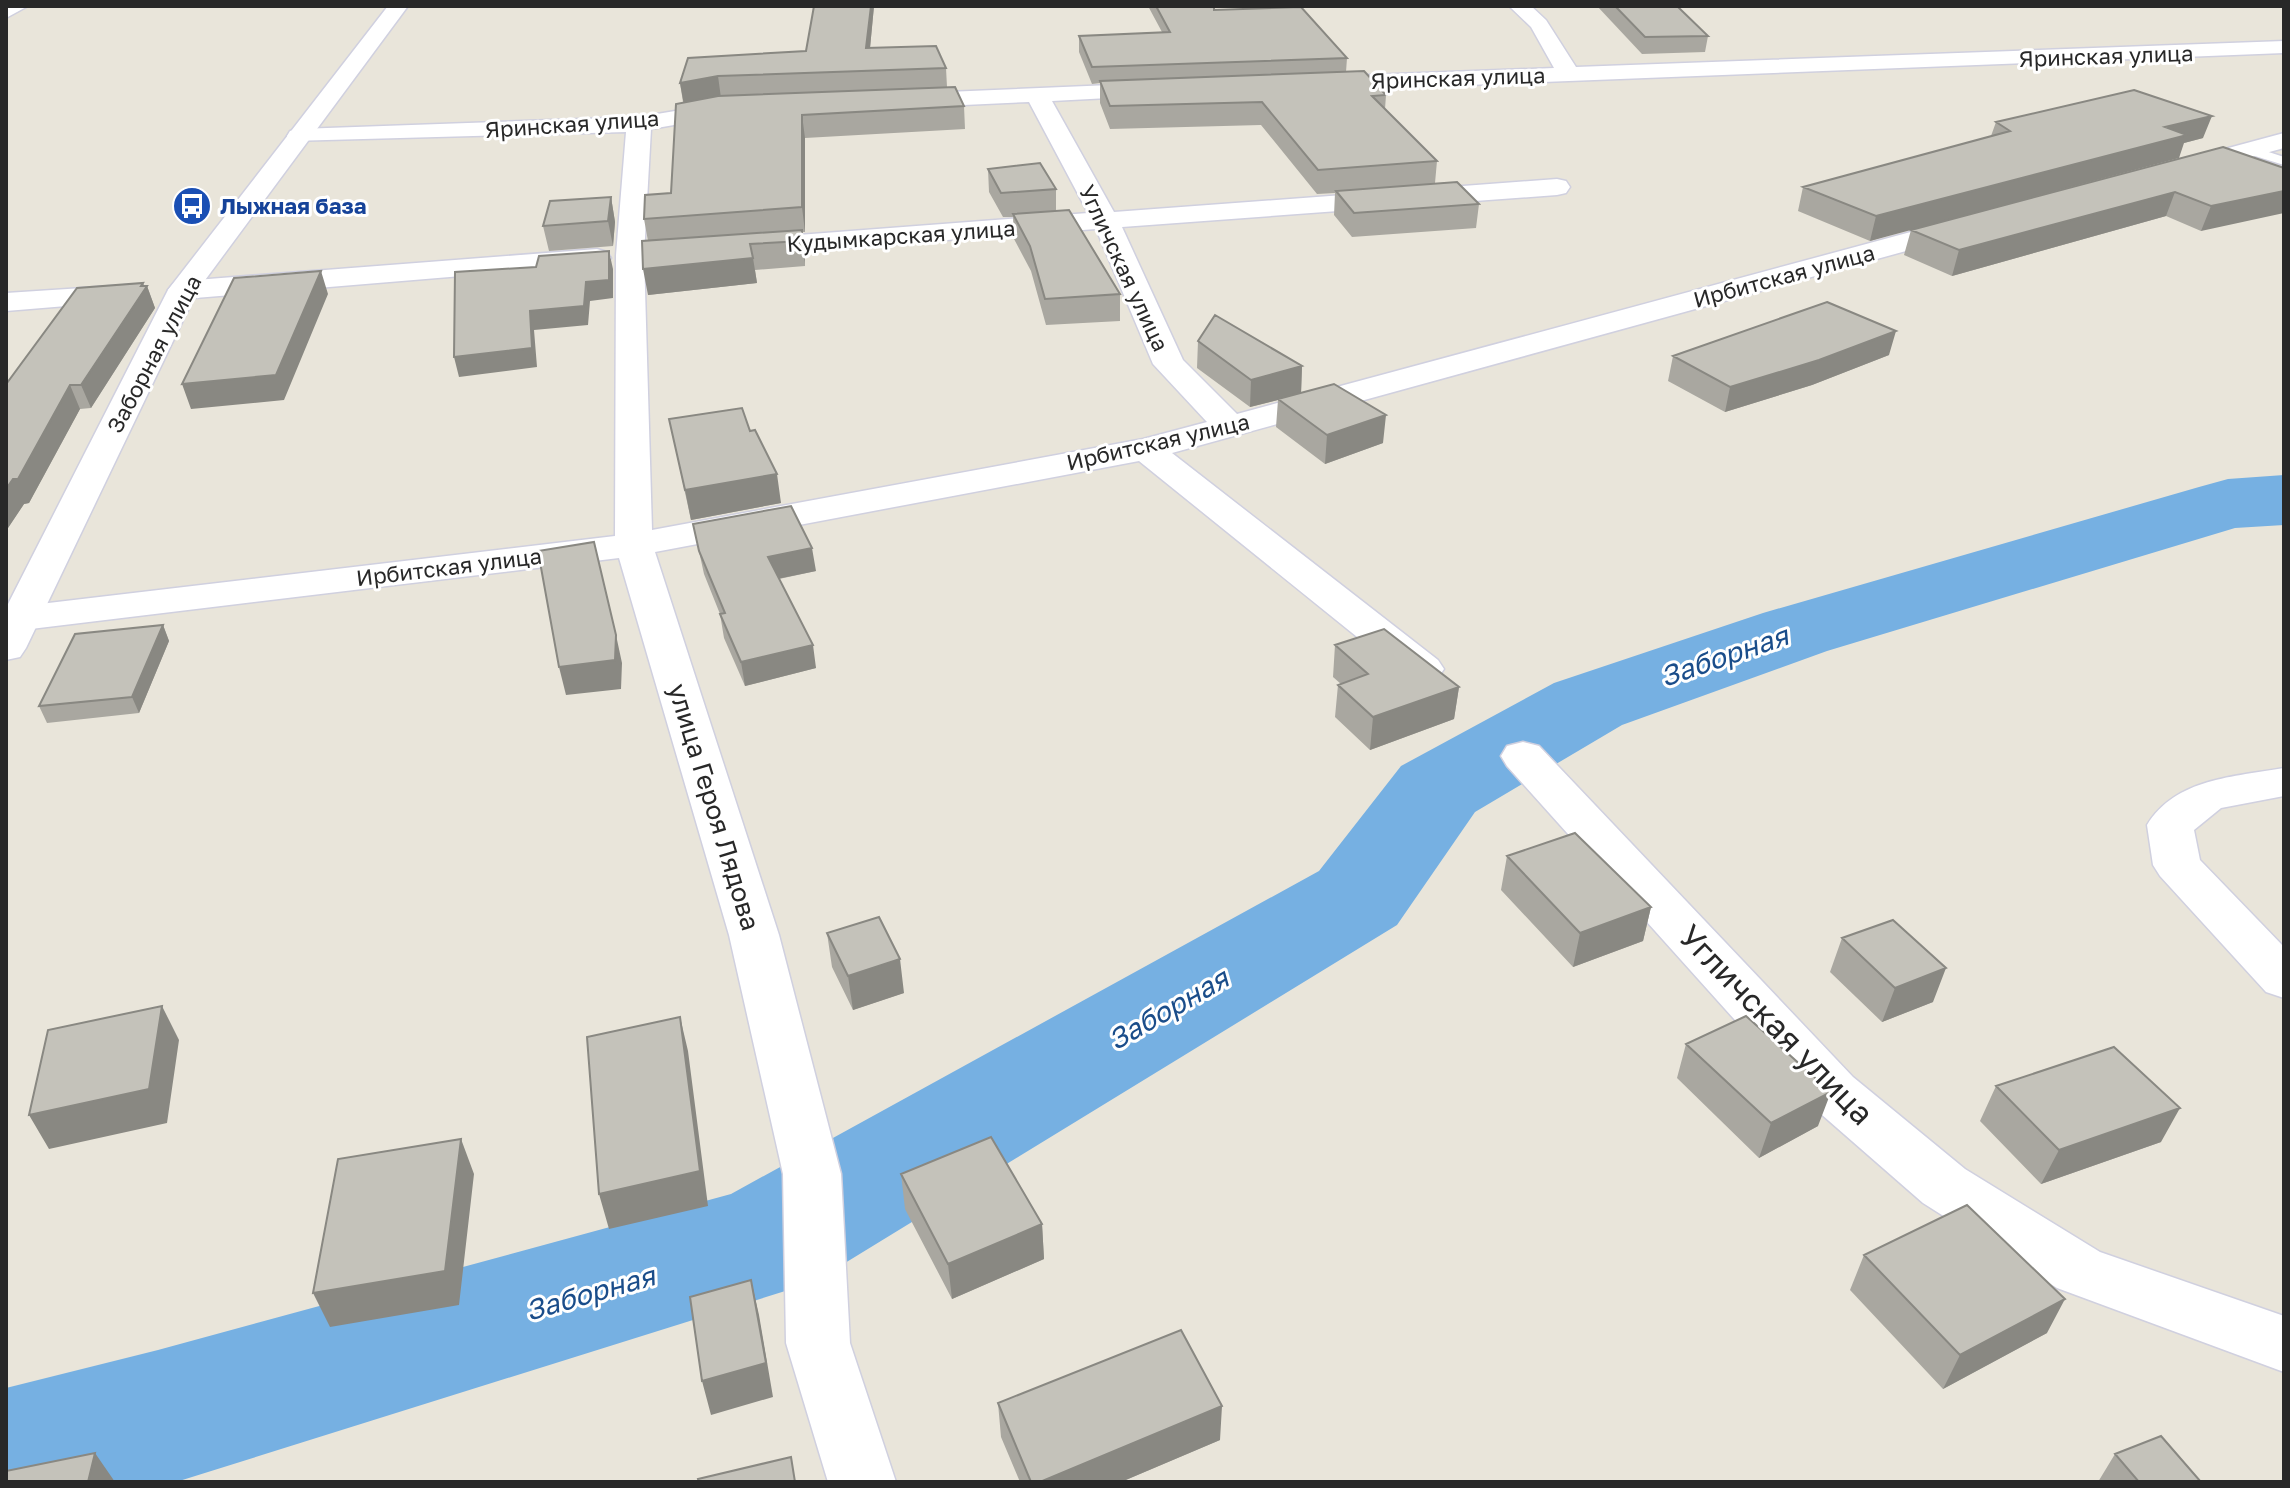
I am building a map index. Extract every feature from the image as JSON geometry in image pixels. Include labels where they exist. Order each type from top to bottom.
[{"type":"street","points":[[6,12],[18,6]]},
{"type":"street","name":"Заборная улица","points":[[10,629],[183,290],[398,6]]},
{"type":"street","points":[[1519,6],[1539,24],[1568,73]]},
{"type":"street","name":"Яринская улица","points":[[1287,85],[2284,47]]},
{"type":"street","points":[[879,102],[1178,90]]},
{"type":"street","name":"Угличская улица","points":[[1037,95],[1106,221],[1169,364],[1230,426]]},
{"type":"street","name":"Яринская улица","points":[[299,136],[639,124],[721,108],[753,107]]},
{"type":"street","name":"улица Героя Лядова","points":[[639,124],[630,255],[634,545],[754,935],[812,1174],[818,1343],[862,1482]]},
{"type":"street","points":[[2144,178],[2284,140]]},
{"type":"street","name":"Кудымкарская улица","points":[[725,248],[1557,187]]},
{"type":"street","name":"Ирбитская улица","points":[[10,629],[634,545],[1146,449],[1992,219]]},
{"type":"street","points":[[6,302],[662,253]]},
{"type":"street","points":[[1146,449],[1435,679]]},
{"type":"street","name":"Угличская улица","points":[[1523,756],[1833,1092],[1944,1186],[2079,1270],[2284,1344]]},
{"type":"street","points":[[2284,782],[2207,796],[2170,825],[2177,865],[2284,979]]},
{"type":"lane","points":[[2247,149],[2284,161]]},
{"type":"building","points":[[814,6],[871,6],[866,48],[936,46],[946,68],[718,76],[680,83],[688,58],[806,51]]},
{"type":"building","points":[[1156,6],[1214,6],[1214,10],[1301,7],[1347,58],[1092,67],[1079,36],[1170,32]]},
{"type":"building","points":[[1615,6],[1677,6],[1708,36],[1645,37]]},
{"type":"building","points":[[1364,71],[1386,95],[1372,96],[1437,161],[1318,170],[1262,102],[1110,106],[1100,81]]},
{"type":"building","points":[[955,87],[964,106],[802,115],[802,207],[644,219],[645,195],[671,193],[676,104],[718,96]]},
{"type":"building","points":[[2134,90],[2212,116],[2165,127],[2187,135],[1876,216],[1803,187],[2010,131],[1996,122]]},
{"type":"building","points":[[2223,147],[2284,168],[2284,191],[2211,206],[2175,192],[1959,250],[1911,230]]},
{"type":"building","points":[[1040,163],[1056,189],[1001,193],[988,169]]},
{"type":"building","points":[[1457,182],[1479,204],[1354,213],[1336,191]]},
{"type":"building","points":[[611,197],[608,221],[543,226],[550,201]]},
{"type":"building","points":[[1069,210],[1120,294],[1045,299],[1030,246],[1013,214]]},
{"type":"building","points":[[802,230],[802,241],[750,244],[753,258],[643,269],[642,241]]},
{"type":"building","points":[[609,251],[609,280],[586,282],[584,306],[530,311],[532,348],[454,357],[455,272],[536,267],[539,256]]},
{"type":"building","points":[[321,271],[276,375],[182,384],[234,278]]},
{"type":"building","points":[[143,283],[141,286],[147,286],[81,385],[70,385],[18,479],[13,479],[6,489],[7,383],[77,288]]},
{"type":"building","points":[[1827,302],[1896,331],[1819,360],[1730,387],[1673,356]]},
{"type":"building","points":[[1215,315],[1302,366],[1251,380],[1198,341]]},
{"type":"building","points":[[1334,384],[1386,415],[1327,435],[1278,399]]},
{"type":"building","points":[[742,408],[750,431],[755,430],[777,474],[685,490],[669,419]]},
{"type":"building","points":[[791,506],[812,548],[768,557],[813,645],[741,662],[720,614],[725,613],[699,551],[693,524]]},
{"type":"building","points":[[594,542],[616,635],[615,660],[559,667],[538,551]]},
{"type":"building","points":[[163,625],[132,697],[39,706],[75,634]]},
{"type":"building","points":[[1384,629],[1459,687],[1373,717],[1338,685],[1368,674],[1335,645]]},
{"type":"building","points":[[1575,833],[1651,907],[1580,933],[1507,856]]},
{"type":"building","points":[[879,917],[900,959],[848,976],[827,933]]},
{"type":"building","points":[[1893,920],[1946,968],[1895,988],[1842,938]]},
{"type":"building","points":[[162,1006],[149,1089],[29,1115],[48,1030]]},
{"type":"building","points":[[1746,1016],[1831,1092],[1771,1123],[1686,1044]]},
{"type":"building","points":[[680,1017],[700,1171],[599,1194],[587,1037]]},
{"type":"building","points":[[2114,1047],[2180,1108],[2059,1150],[1996,1086]]},
{"type":"building","points":[[991,1137],[1042,1224],[948,1264],[901,1174]]},
{"type":"building","points":[[461,1139],[445,1271],[313,1293],[338,1159]]},
{"type":"building","points":[[1967,1205],[2065,1299],[1960,1355],[1864,1255]]},
{"type":"building","points":[[751,1280],[766,1363],[702,1381],[690,1297]]},
{"type":"building","points":[[1181,1330],[1222,1406],[1040,1482],[1031,1482],[998,1403]]},
{"type":"building","points":[[2161,1436],[2201,1482],[2139,1482],[2115,1454]]},
{"type":"building","points":[[95,1453],[88,1482],[6,1482],[6,1471]]},
{"type":"building","points":[[791,1457],[795,1482],[699,1482],[698,1479]]},
{"type":"waterway","name":"Заборная","points":[[6,1459],[158,1419],[766,1242],[1358,898],[1438,789],[1588,704],[1795,632],[2228,504],[2284,500]]},
{"type":"place","name":"Лыжная база","points":[[192,206]]}]
